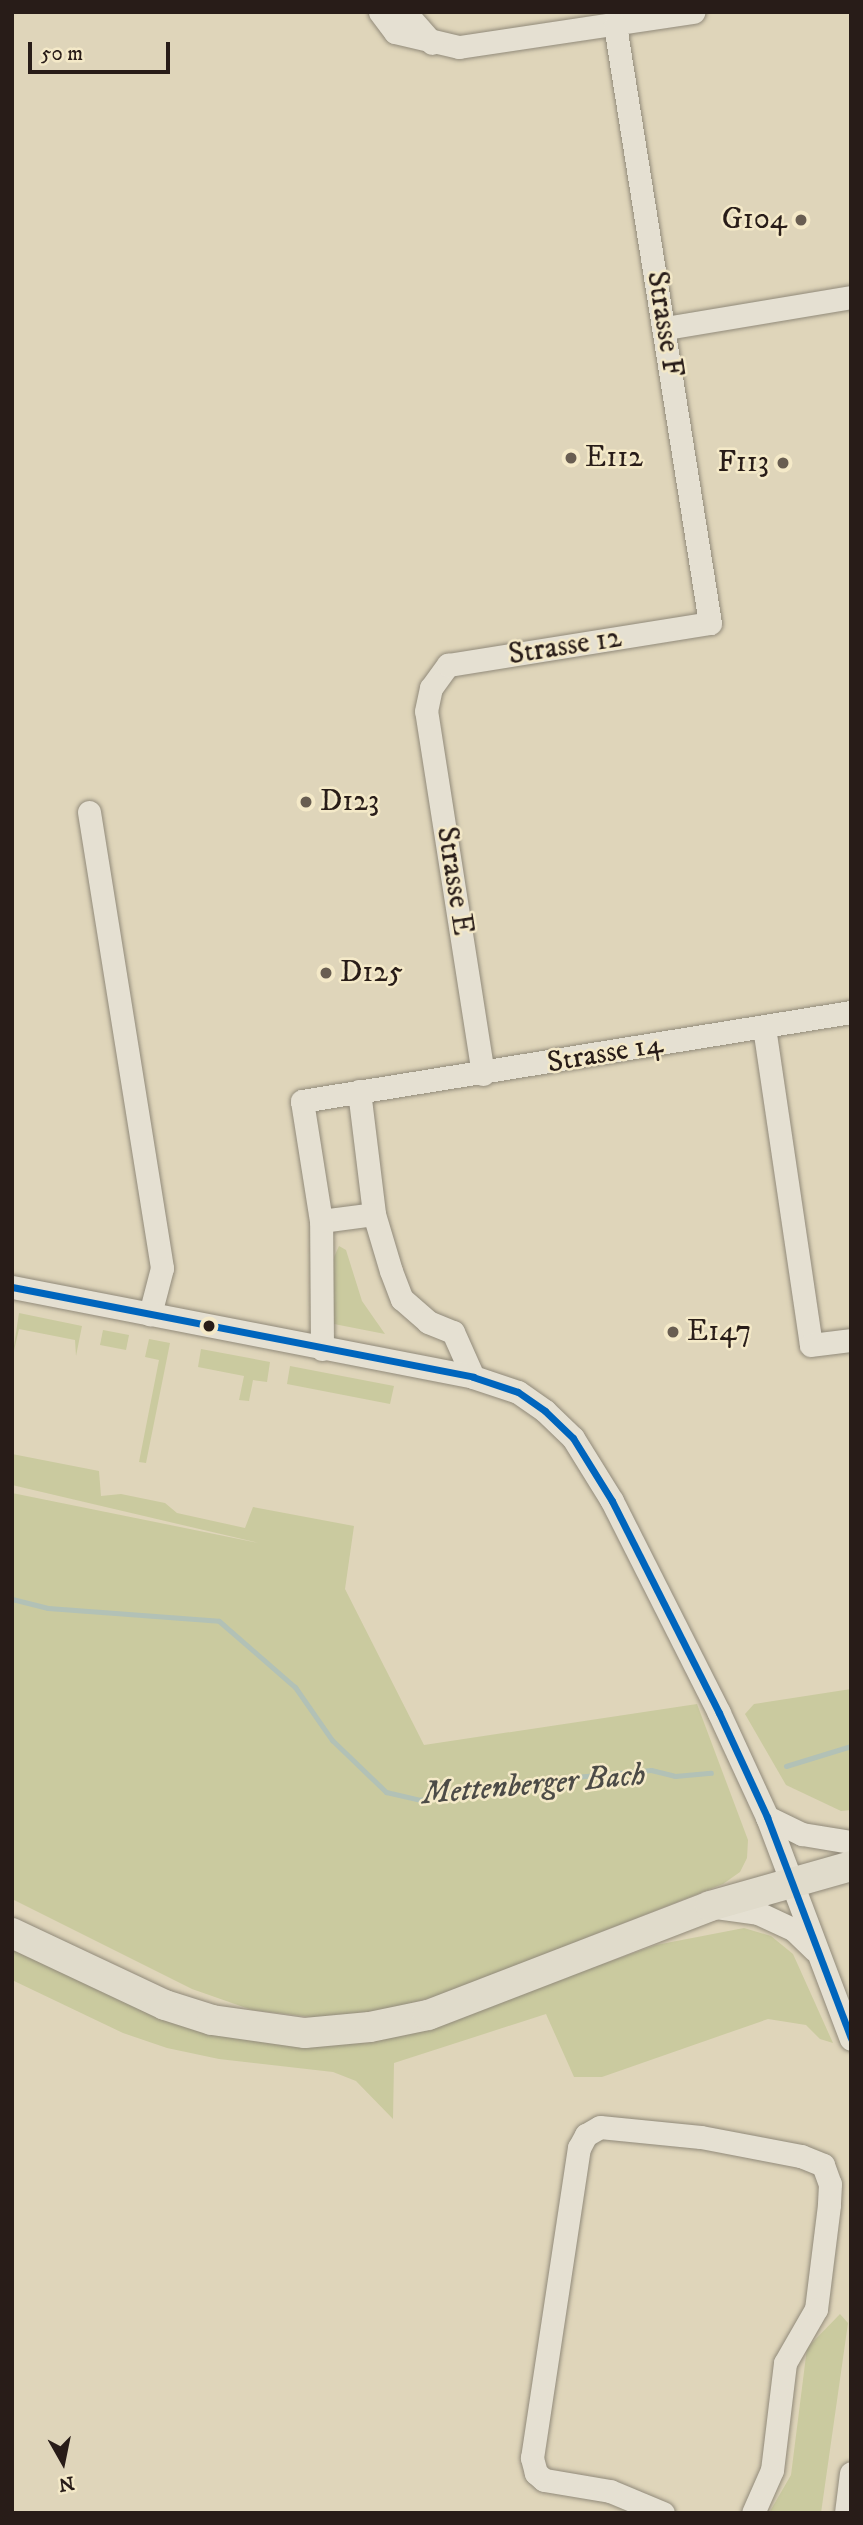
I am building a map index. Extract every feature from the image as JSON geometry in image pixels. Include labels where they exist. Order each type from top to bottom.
[{"type":"main road","points":[[12,1933],[165,2005],[212,2020],[304,2033],[370,2028],[428,2015],[710,1906],[851,1866]]},
{"type":"street","points":[[380,12],[395,32],[432,43],[459,47],[572,33],[693,12]]},
{"type":"street","points":[[405,12],[432,43]]},
{"type":"street","name":"Strasse F","points":[[615,25],[666,328],[710,623]]},
{"type":"street","points":[[666,328],[851,297]]},
{"type":"street","name":"Strasse 12","points":[[431,688],[448,666],[710,623]]},
{"type":"street","name":"Strasse E","points":[[431,688],[426,711],[483,1074]]},
{"type":"street","points":[[89,812],[162,1268],[150,1314]]},
{"type":"street","name":"Strasse 14","points":[[321,1221],[302,1101],[483,1074],[851,1012]]},
{"type":"street","points":[[764,1027],[811,1345],[851,1340]]},
{"type":"street","points":[[359,1091],[374,1214],[402,1299],[428,1322],[453,1332],[473,1377]]},
{"type":"street","points":[[322,1349],[321,1221],[374,1214]]},
{"type":"street","points":[[12,1287],[473,1377],[518,1392],[573,1438],[612,1501],[767,1817],[851,2039]]},
{"type":"street","points":[[767,1817],[802,1834],[851,1842]]},
{"type":"street","points":[[710,1906],[758,1913],[794,1930],[818,1954]]},
{"type":"street","points":[[663,2513],[610,2491],[544,2480],[536,2473],[532,2458],[579,2148],[586,2134],[600,2127],[701,2137],[801,2155],[823,2165],[830,2184],[829,2205],[816,2309],[785,2362],[772,2470],[753,2513]]},
{"type":"street","points":[[846,2513],[851,2473]]},
{"type":"green space","points":[[339,1246],[346,1250],[362,1301],[385,1334],[334,1324],[330,1266]]},
{"type":"green space","points":[[19,1313],[82,1326],[76,1356],[75,1340],[19,1329],[12,1359]]},
{"type":"green space","points":[[103,1330],[129,1335],[126,1350],[100,1345]]},
{"type":"green space","points":[[149,1339],[170,1343],[146,1463],[139,1462],[159,1360],[145,1357]]},
{"type":"green space","points":[[201,1349],[270,1362],[267,1382],[253,1380],[249,1401],[239,1400],[244,1376],[198,1367]]},
{"type":"green space","points":[[290,1366],[394,1386],[390,1404],[287,1384]]},
{"type":"green space","points":[[12,1454],[99,1471],[101,1496],[121,1494],[165,1503],[177,1513],[245,1528],[253,1507],[354,1526],[345,1589],[424,1745],[697,1704],[748,1840],[747,1858],[740,1872],[723,1884],[438,1996],[377,2012],[320,2018],[252,2010],[192,1989],[12,1899],[12,1493],[259,1543],[12,1485]]},
{"type":"green space","points":[[851,1689],[851,1810],[841,1811],[786,1785],[745,1714],[754,1704]]},
{"type":"green space","points":[[744,1928],[771,1936],[793,1954],[833,2043],[820,2039],[806,2025],[768,2019],[602,2077],[574,2077],[546,2014],[394,2063],[393,2119],[356,2081],[333,2072],[219,2059],[167,2048],[123,2033],[12,1980],[12,1940],[188,2024],[450,2018],[656,1945]]},
{"type":"green space","points":[[840,2314],[848,2323],[821,2513],[769,2513],[791,2475],[807,2348]]},
{"type":"waterway","name":"Mettenberger Bach","points":[[12,1599],[48,1608],[219,1621],[295,1687],[332,1740],[386,1792],[420,1800],[478,1786],[651,1770],[675,1776],[711,1773]]},
{"type":"waterway","name":"Mettenberger Bach","points":[[786,1766],[851,1746]]},
{"type":"transit line","points":[[12,1287],[473,1377],[518,1392],[545,1411],[573,1438],[612,1501],[719,1713],[767,1817],[851,2038]]},
{"type":"place","name":"G104","points":[[801,220]]},
{"type":"place","name":"E112","points":[[571,458]]},
{"type":"place","name":"F113","points":[[783,463]]},
{"type":"place","name":"D123","points":[[306,802]]},
{"type":"place","name":"D125","points":[[326,973]]},
{"type":"place","name":"E147","points":[[673,1332]]}]
